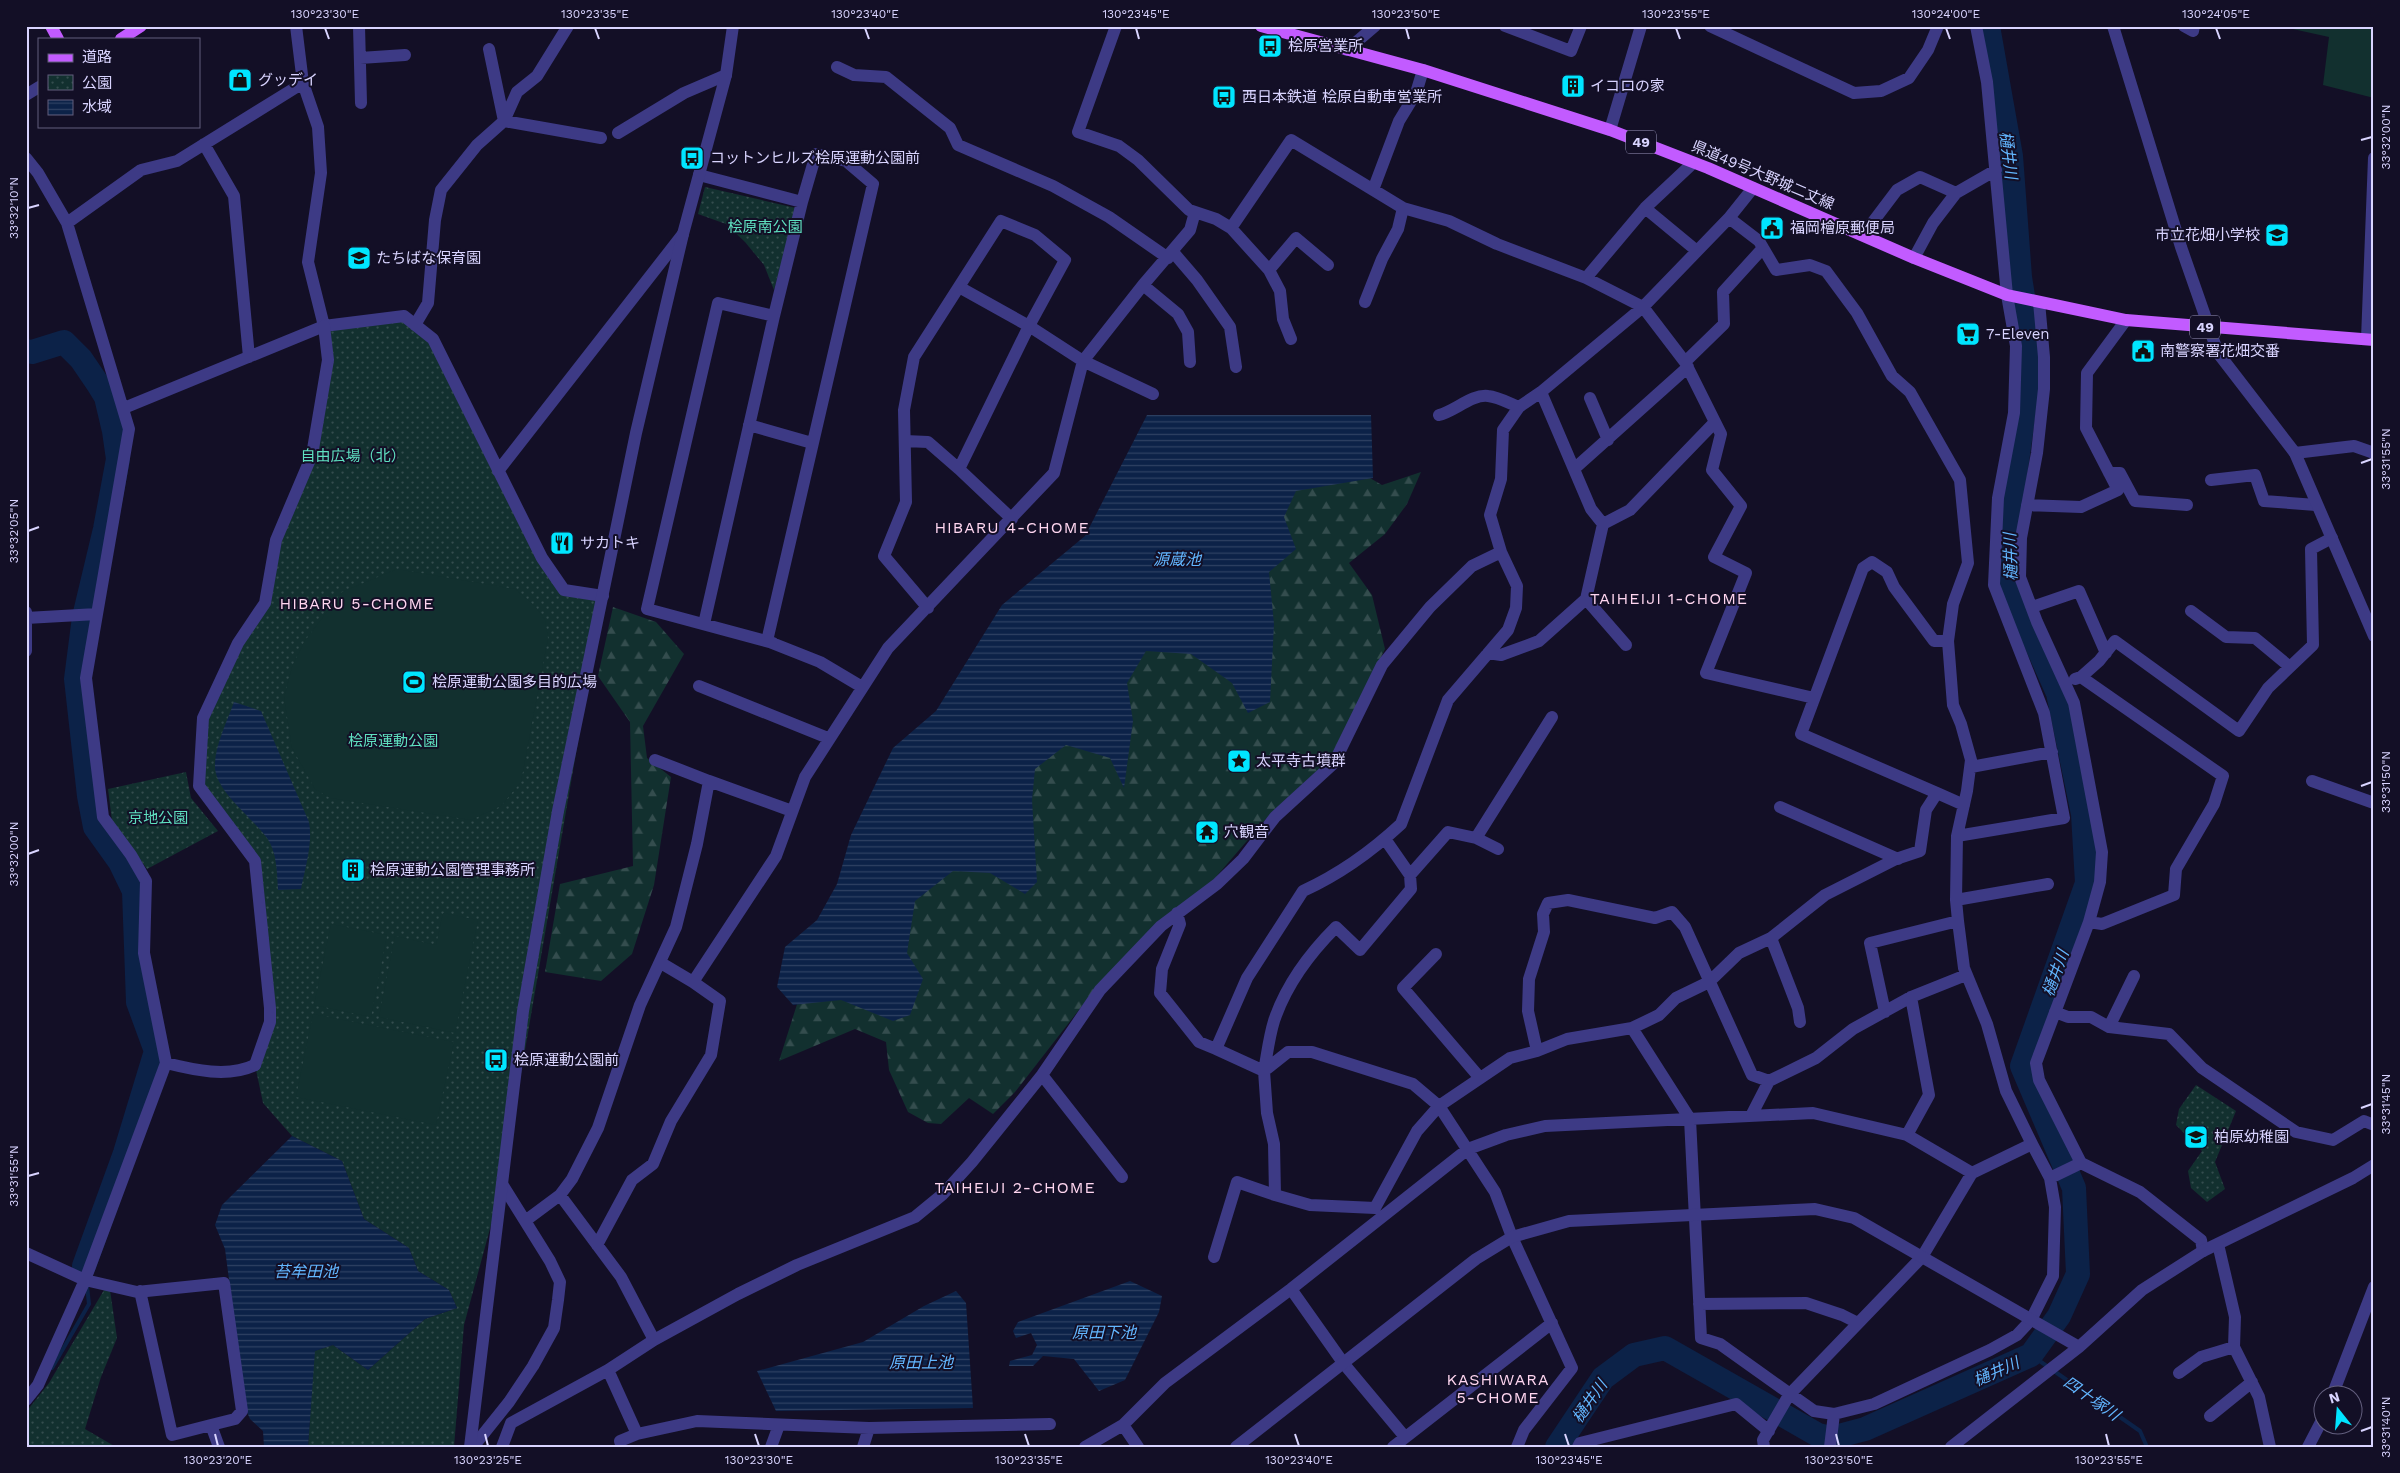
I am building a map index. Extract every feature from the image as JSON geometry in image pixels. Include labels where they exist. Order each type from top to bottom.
[{"type":"main road","points":[[51,26],[57,38]]},
{"type":"main road","points":[[123,38],[141,26]]},
{"type":"main road","name":"県道49号大野城二丈線","points":[[1261,26],[1423,70],[1610,130],[1753,188],[1914,258],[2007,295],[2126,320],[2208,328],[2370,339]]},
{"type":"street","points":[[166,1063],[192,1070],[218,1072],[246,1070],[255,1065],[270,1022],[255,861],[199,786],[203,718],[238,643],[265,603],[276,540],[312,455],[328,360],[324,326],[308,262],[322,172],[318,127],[303,83],[296,26]]},
{"type":"street","points":[[359,26],[361,103]]},
{"type":"street","points":[[415,325],[428,303],[435,220],[441,190],[477,145],[504,122],[517,92],[537,76],[568,26]]},
{"type":"street","points":[[471,1447],[523,1011],[558,811],[636,433],[683,234],[726,75],[734,26]]},
{"type":"street","points":[[1116,26],[1078,132],[1119,146],[1138,160],[1189,210],[1216,219],[1231,228],[1269,270],[1280,291],[1283,319],[1291,339]]},
{"type":"street","points":[[1347,50],[1375,26]]},
{"type":"street","points":[[1505,26],[1571,51],[1581,26]]},
{"type":"street","points":[[1610,130],[1641,26]]},
{"type":"street","points":[[1710,26],[1854,93],[1881,91],[1909,78],[1928,50],[1938,26]]},
{"type":"street","points":[[1957,836],[2064,818],[2044,713],[1994,585],[1998,498],[2014,413],[2016,346],[2007,295],[1987,82],[1976,26]]},
{"type":"street","points":[[2113,26],[2181,247],[2218,353],[2295,452],[2316,505],[2374,636]]},
{"type":"street","points":[[2184,26],[2193,31],[2194,26]]},
{"type":"street","points":[[489,49],[504,122]]},
{"type":"street","points":[[360,58],[405,55]]},
{"type":"street","points":[[837,67],[854,75],[886,77],[950,128],[958,145],[1053,186],[1109,217],[1170,255],[1197,280],[1230,327],[1236,367]]},
{"type":"street","points":[[1373,190],[1399,121],[1416,93],[1423,70]]},
{"type":"street","points":[[618,133],[684,93],[726,75]]},
{"type":"street","points":[[67,223],[141,170],[177,161],[303,83]]},
{"type":"street","points":[[26,94],[38,88]]},
{"type":"street","points":[[504,122],[601,138]]},
{"type":"street","points":[[1231,228],[1291,140],[1404,208],[1448,221],[1496,244],[1586,278],[1643,307],[1687,365],[1721,434],[1712,470],[1741,506],[1714,557],[1746,573],[1706,673],[1814,698]]},
{"type":"street","points":[[204,144],[234,196],[249,357]]},
{"type":"street","points":[[704,624],[774,316],[802,202],[816,154],[846,161],[872,184],[767,640],[820,662],[862,687]]},
{"type":"street","points":[[26,158],[38,173],[67,223],[129,429],[95,614],[86,678],[104,817],[131,855],[146,881],[144,953],[166,1063],[85,1280],[38,1385],[26,1400]]},
{"type":"street","points":[[2370,339],[2374,158]]},
{"type":"street","points":[[1586,278],[1645,208],[1693,163]]},
{"type":"street","points":[[1914,258],[1933,223],[1956,193],[1996,170]]},
{"type":"street","points":[[699,175],[802,202]]},
{"type":"street","points":[[1863,235],[1897,190],[1920,177],[1956,193]]},
{"type":"street","points":[[1216,1049],[1247,978],[1303,891],[1318,884],[1385,839],[1401,824],[1448,700],[1508,630],[1516,608],[1517,586],[1501,552],[1490,515],[1501,479],[1503,430],[1519,407],[1542,392],[1643,307],[1729,218],[1753,188]]},
{"type":"street","points":[[1365,302],[1382,259],[1398,229],[1404,208]]},
{"type":"street","points":[[1645,208],[1697,252]]},
{"type":"street","points":[[693,982],[776,856],[805,777],[828,738],[888,648],[1054,473],[1083,361],[1143,285],[1190,230],[1195,212]]},
{"type":"street","points":[[1632,1028],[1690,1119],[1701,1338],[1720,1344],[1787,1400],[1833,1417],[1874,1404],[1990,1350],[2035,1322],[2053,1276],[2056,1207],[2050,1178],[2006,1091],[1987,1024],[1966,975],[1956,900],[1957,836],[1971,767],[1961,724],[1953,705],[1948,641],[1953,604],[1968,563],[1960,480],[1910,392],[1892,376],[1857,313],[1826,271],[1810,265],[1776,270],[1759,241],[1729,218]]},
{"type":"street","points":[[928,608],[884,556],[906,502],[904,410],[914,357],[1001,221],[1035,235],[1066,260],[1029,326],[959,469]]},
{"type":"street","points":[[498,471],[683,234]]},
{"type":"street","points":[[1269,270],[1296,238],[1328,264]]},
{"type":"street","points":[[1574,469],[1608,440],[1687,365],[1724,324],[1723,292],[1763,248]]},
{"type":"street","points":[[1143,285],[1178,314],[1188,332],[1190,362]]},
{"type":"street","points":[[959,287],[1029,326],[1083,361],[1152,394]]},
{"type":"street","points":[[2039,302],[2044,357],[2044,389],[2037,453],[2020,538],[2020,577],[2074,703],[2102,852],[2100,882],[2089,922],[2036,1063],[2038,1080],[2081,1163],[2140,1192],[2202,1240],[2203,1251]]},
{"type":"street","points":[[773,643],[647,609],[718,303],[774,316]]},
{"type":"street","points":[[124,408],[324,326],[404,316],[433,339],[542,558],[564,590],[603,596]]},
{"type":"street","points":[[2027,505],[2081,507],[2118,490],[2086,428],[2087,373],[2126,320]]},
{"type":"street","points":[[1488,653],[1501,655],[1540,641],[1586,599],[1602,524],[1591,509],[1542,392]]},
{"type":"street","points":[[1439,415],[1450,412],[1470,400],[1487,396],[1519,407]]},
{"type":"street","points":[[1590,398],[1608,440]]},
{"type":"street","points":[[1602,524],[1630,510],[1715,422]]},
{"type":"street","points":[[749,425],[812,443]]},
{"type":"street","points":[[905,441],[928,442],[1012,519]]},
{"type":"street","points":[[2295,452],[2354,446],[2374,453]]},
{"type":"street","points":[[2109,473],[2120,473],[2135,501],[2187,505]]},
{"type":"street","points":[[2211,480],[2255,476],[2264,501],[2316,505]]},
{"type":"street","points":[[2065,683],[2081,677],[2115,641],[2239,731],[2268,688],[2312,646],[2311,549],[2332,538]]},
{"type":"street","points":[[502,1447],[511,1422],[608,1370],[654,1340],[796,1265],[915,1217],[943,1194],[972,1162],[1042,1075],[1100,990],[1161,926],[1217,884],[1236,865],[1274,817],[1334,763],[1382,665],[1430,607],[1472,566],[1501,552]]},
{"type":"street","points":[[1948,641],[1934,641],[1894,587],[1887,572],[1872,562],[1863,568],[1801,734],[1964,805]]},
{"type":"street","points":[[2032,607],[2079,591],[2106,652]]},
{"type":"street","points":[[1586,599],[1626,645]]},
{"type":"street","points":[[2192,611],[2226,637],[2255,638],[2290,667]]},
{"type":"street","points":[[26,612],[26,651]]},
{"type":"street","points":[[26,618],[95,614]]},
{"type":"street","points":[[2081,677],[2223,776],[2214,804],[2176,869],[2174,895],[2102,924],[2089,922]]},
{"type":"street","points":[[699,686],[828,738]]},
{"type":"street","points":[[1476,838],[1552,717]]},
{"type":"street","points":[[1971,767],[2052,752]]},
{"type":"street","points":[[655,760],[792,811]]},
{"type":"street","points":[[525,1221],[560,1195],[576,1172],[598,1128],[640,1005],[676,927],[697,844],[709,781]]},
{"type":"street","points":[[2312,781],[2374,803]]},
{"type":"street","points":[[1214,1257],[1237,1182],[1310,1205],[1375,1208],[1417,1131],[1438,1106],[1510,1058],[1537,1051],[1567,1039],[1632,1028],[1659,1015],[1676,998],[1709,982],[1739,953],[1771,938],[1825,895],[1898,858],[1920,850],[1926,810],[1937,793]]},
{"type":"street","points":[[1780,807],[1898,858]]},
{"type":"street","points":[[1410,875],[1448,832],[1476,838],[1498,849]]},
{"type":"street","points":[[1275,1195],[1274,1144],[1267,1113],[1264,1071],[1274,1021],[1297,973],[1319,944],[1336,927],[1360,950],[1411,889],[1410,875],[1385,839]]},
{"type":"street","points":[[1956,900],[2048,884]]},
{"type":"street","points":[[1537,1051],[1528,1010],[1529,980],[1544,932],[1543,914],[1548,903],[1568,900],[1655,918],[1672,912],[1685,927],[1752,1075],[1769,1081]]},
{"type":"street","points":[[1177,913],[1180,924],[1162,969],[1160,993],[1198,1042],[1264,1071]]},
{"type":"street","points":[[1885,1012],[1870,943],[1958,921]]},
{"type":"street","points":[[1771,938],[1798,1008],[1800,1022]]},
{"type":"street","points":[[1436,954],[1403,988],[1480,1078]]},
{"type":"street","points":[[597,1245],[632,1180],[653,1164],[671,1121],[711,1055],[720,1002],[693,982],[661,963]]},
{"type":"street","points":[[1751,1116],[1769,1081],[1816,1058],[1853,1029],[1911,997],[1966,975]]},
{"type":"street","points":[[2109,1027],[2134,976]]},
{"type":"street","points":[[1907,1135],[1929,1095],[1911,997]]},
{"type":"street","points":[[2055,1012],[2068,1017],[2091,1017],[2109,1027],[2169,1034],[2202,1068],[2296,1132],[2333,1140],[2364,1121],[2374,1125]]},
{"type":"street","points":[[1264,1071],[1288,1052],[1312,1052],[1413,1084],[1438,1106],[1468,1149],[1495,1192],[1512,1237],[1572,1368],[1524,1430],[1517,1447]]},
{"type":"street","points":[[1042,1075],[1122,1177]]},
{"type":"street","points":[[1085,1447],[1123,1425],[1165,1383],[1290,1289],[1468,1149],[1506,1135],[1545,1126],[1813,1113],[1907,1135],[1972,1173]]},
{"type":"street","points":[[1764,1447],[1764,1440],[1787,1400],[1922,1257],[1972,1173],[2032,1144]]},
{"type":"street","points":[[2050,1178],[2081,1163]]},
{"type":"street","points":[[1951,1447],[2079,1347],[2142,1290],[2203,1251],[2353,1178],[2374,1165]]},
{"type":"street","points":[[471,1447],[510,1402],[554,1328],[560,1282],[502,1184]]},
{"type":"street","points":[[560,1195],[621,1277],[654,1340]]},
{"type":"street","points":[[1236,1447],[1476,1259],[1512,1237],[1569,1221],[1815,1209],[1854,1218],[2079,1347]]},
{"type":"street","points":[[2218,1244],[2235,1317],[2234,1347],[2259,1397],[2270,1447]]},
{"type":"street","points":[[26,1253],[85,1280],[140,1292],[224,1283],[242,1411],[235,1419],[172,1435],[140,1292]]},
{"type":"street","points":[[2336,1386],[2374,1287]]},
{"type":"street","points":[[1290,1289],[1344,1364],[1406,1437]]},
{"type":"street","points":[[1699,1304],[1806,1303],[1842,1315],[1858,1323]]},
{"type":"street","points":[[1392,1447],[1552,1324]]},
{"type":"street","points":[[2179,1373],[2201,1356],[2234,1347]]},
{"type":"street","points":[[608,1370],[637,1434]]},
{"type":"street","points":[[2210,1416],[2252,1382]]},
{"type":"street","points":[[1578,1447],[1580,1443],[1736,1404],[1772,1427]]},
{"type":"street","points":[[1830,1447],[1833,1417]]},
{"type":"street","points":[[622,1447],[620,1441],[637,1434],[697,1421],[869,1428],[1050,1424]]},
{"type":"street","points":[[211,1425],[219,1447]]},
{"type":"street","points":[[771,1447],[779,1425]]},
{"type":"street","points":[[1123,1425],[1138,1447]]},
{"type":"street","points":[[863,1447],[869,1428]]},
{"type":"green space","points":[[2279,26],[2374,26],[2374,98],[2323,85],[2329,37]]},
{"type":"green space","name":"桧原南公園","points":[[705,187],[796,208],[774,290],[764,265],[745,242],[726,224],[698,214]]},
{"type":"green space","name":"桧原運動公園","points":[[404,316],[433,339],[564,590],[603,596],[502,1184],[464,1325],[454,1447],[308,1447],[314,1351],[333,1345],[368,1370],[425,1319],[457,1308],[449,1290],[418,1271],[409,1248],[364,1219],[342,1161],[292,1136],[263,1103],[255,1065],[270,1022],[255,861],[199,786],[203,718],[265,603],[276,540],[312,455],[328,360],[324,326]]},
{"type":"green space","points":[[1356,470],[1382,485],[1421,472],[1407,504],[1385,534],[1349,563],[1372,595],[1385,649],[1330,759],[1271,813],[1215,878],[1096,988],[1015,1092],[993,1114],[969,1098],[941,1124],[928,1123],[908,1112],[889,1070],[886,1042],[855,1029],[779,1061],[799,998],[901,942],[912,891],[1024,768],[1116,676],[1144,639],[1261,592],[1276,516],[1293,479]]},
{"type":"green space","name":"桧原運動公園多目的広場","points":[[397,569],[515,589],[535,606],[545,620],[548,638],[521,782],[501,806],[471,820],[330,798],[315,789],[292,748],[284,698],[292,667],[304,642],[342,592]]},
{"type":"green space","points":[[613,607],[656,622],[684,654],[643,726],[647,758],[671,777],[654,885],[632,954],[601,981],[545,972],[560,884],[633,866],[630,722],[598,676]]},
{"type":"green space","name":"京地公園","points":[[186,772],[191,798],[218,831],[147,869],[112,821],[108,789]]},
{"type":"green space","points":[[443,913],[478,920],[455,1033],[379,1017],[395,936],[436,945]]},
{"type":"green space","points":[[331,924],[387,935],[371,1017],[314,1005]]},
{"type":"green space","points":[[313,1014],[454,1042],[436,1125],[296,1097]]},
{"type":"green space","points":[[2196,1085],[2236,1111],[2215,1162],[2225,1189],[2207,1202],[2191,1188],[2188,1171],[2202,1151],[2176,1125],[2179,1109]]},
{"type":"green space","points":[[104,1290],[110,1290],[117,1338],[101,1377],[85,1429],[116,1447],[26,1447],[26,1412],[49,1383]]},
{"type":"water","name":"源蔵池","points":[[1147,415],[1371,415],[1373,478],[1296,491],[1284,517],[1296,549],[1269,572],[1274,624],[1270,702],[1248,713],[1232,683],[1191,654],[1146,651],[1127,683],[1133,721],[1124,788],[1110,758],[1066,745],[1035,769],[1032,800],[1037,882],[1025,894],[990,873],[953,871],[915,901],[907,953],[923,979],[910,1015],[893,1021],[841,1000],[793,1005],[777,987],[785,947],[817,920],[837,884],[851,835],[893,748],[936,711],[1002,605],[1085,536]]},
{"type":"water","points":[[234,702],[261,711],[309,822],[309,847],[301,889],[278,890],[276,863],[273,850],[267,838],[236,805],[217,777],[215,760]]},
{"type":"water","name":"苔牟田池","points":[[292,1136],[342,1161],[364,1219],[409,1248],[418,1271],[449,1290],[457,1308],[425,1319],[368,1370],[333,1345],[315,1351],[308,1447],[264,1447],[263,1431],[250,1419],[246,1410],[225,1249],[215,1225],[222,1205]]},
{"type":"water","name":"原田下池","points":[[1130,1281],[1162,1296],[1159,1312],[1125,1380],[1099,1391],[1074,1359],[1043,1356],[1033,1366],[1009,1366],[1010,1361],[1032,1355],[1037,1345],[1031,1333],[1016,1338],[1013,1331],[1018,1322]]},
{"type":"water","name":"原田上池","points":[[956,1291],[966,1303],[973,1408],[776,1411],[757,1371],[863,1342],[924,1306]]},
{"type":"waterway","name":"樋井川","points":[[1557,1447],[1603,1378],[1634,1355],[1665,1348],[1818,1435],[1831,1438],[1865,1429],[2031,1355],[2059,1316],[2078,1274],[2074,1188],[2022,1066],[2087,883],[2083,814],[2058,693],[2008,581],[2009,519],[2032,354],[2020,277],[2011,156],[1988,26]]},
{"type":"waterway","points":[[26,351],[32,352],[64,342],[81,359],[106,397],[114,431],[118,459],[105,529],[84,617],[76,679],[89,796],[95,827],[120,862],[134,891],[138,1002],[156,1051],[125,1153],[84,1266]]},
{"type":"waterway","points":[[52,1368],[89,1304],[87,1286]]},
{"type":"waterway","name":"四十塚川","points":[[2031,1355],[2140,1431],[2147,1447]]},
{"type":"place","name":"桧原営業所","points":[[1270,46]]},
{"type":"place","name":"グッデイ","points":[[240,80]]},
{"type":"place","name":"イコロの家","points":[[1573,86]]},
{"type":"place","name":"西日本鉄道 桧原自動車営業所","points":[[1224,97]]},
{"type":"place","name":"コットンヒルズ桧原運動公園前","points":[[692,158]]},
{"type":"place","name":"福岡檜原郵便局","points":[[1772,228]]},
{"type":"place","name":"市立花畑小学校","points":[[2277,235]]},
{"type":"place","name":"たちばな保育園","points":[[359,258]]},
{"type":"place","name":"7-Eleven","points":[[1968,334]]},
{"type":"place","name":"南警察署花畑交番","points":[[2143,351]]},
{"type":"place","name":"サカトキ","points":[[562,543]]},
{"type":"place","name":"桧原運動公園多目的広場","points":[[414,682]]},
{"type":"place","name":"太平寺古墳群","points":[[1239,761]]},
{"type":"place","name":"穴観音","points":[[1207,832]]},
{"type":"place","name":"桧原運動公園管理事務所","points":[[353,870]]},
{"type":"place","name":"桧原運動公園前","points":[[496,1060]]},
{"type":"place","name":"柏原幼稚園","points":[[2196,1137]]},
{"type":"district","name":"HIBARU 4-CHOME","points":[[1012,527]]},
{"type":"district","name":"TAIHEIJI 1-CHOME","points":[[1669,598]]},
{"type":"district","name":"HIBARU 5-CHOME","points":[[357,603]]},
{"type":"district","name":"TAIHEIJI 2-CHOME","points":[[1015,1187]]},
{"type":"district","name":"KASHIWARA 5-CHOME","points":[[1498,1388]]},
{"type":"park label","name":"自由広場（北）","points":[[353,456]]}]
